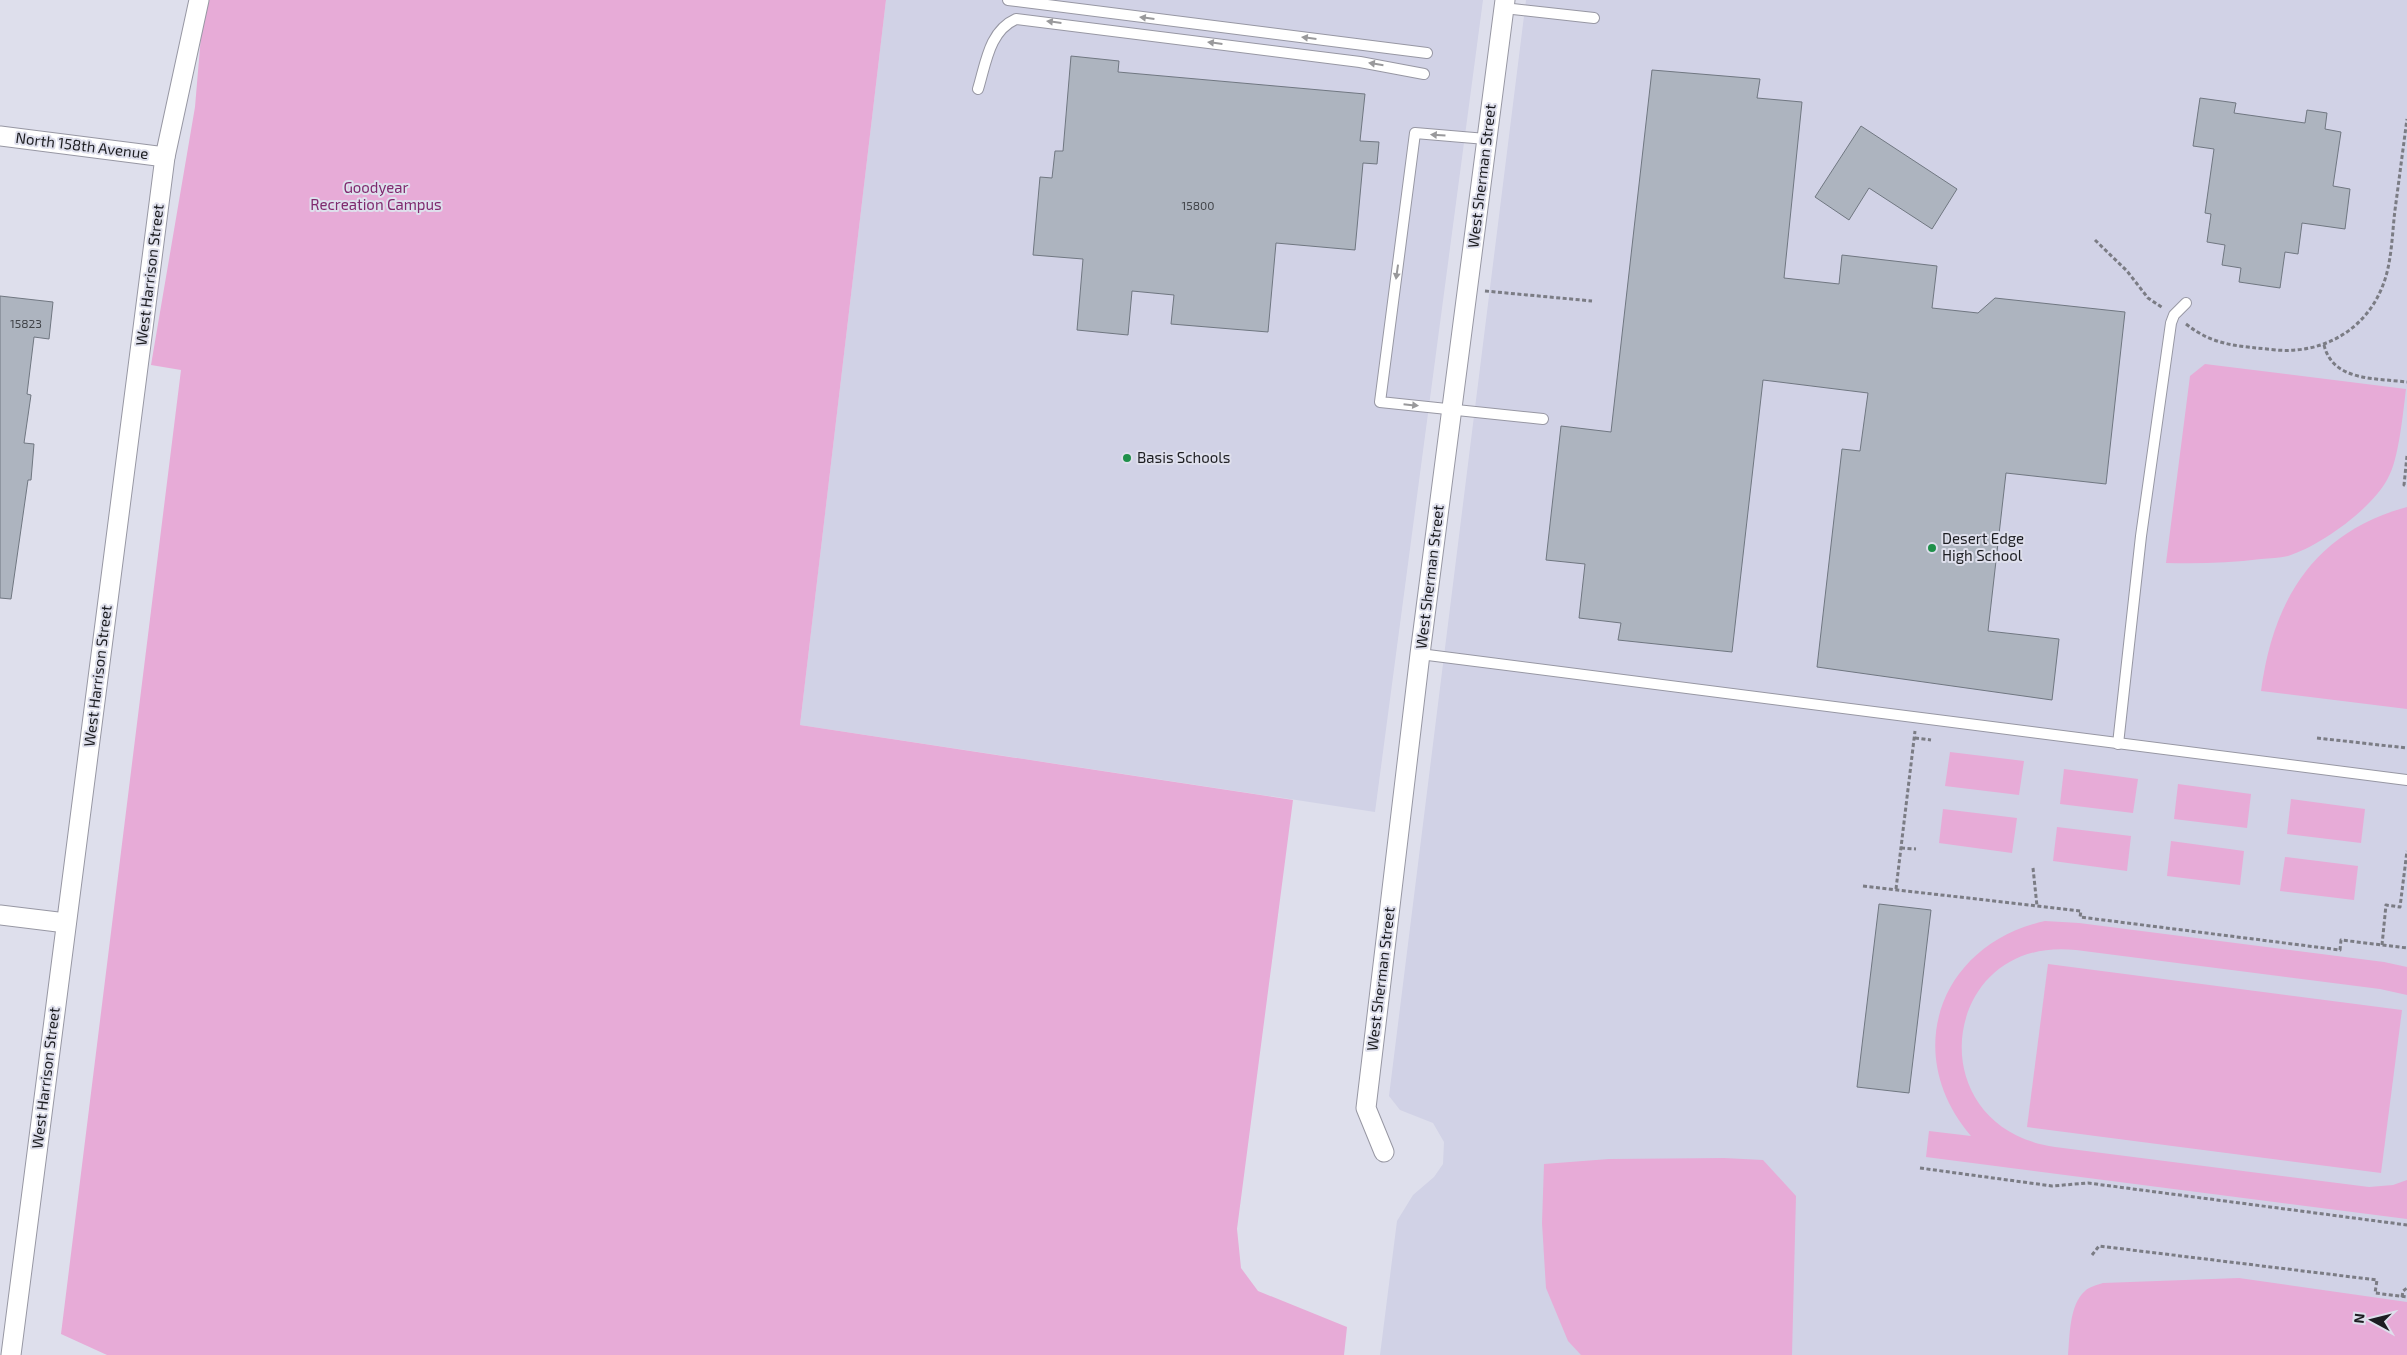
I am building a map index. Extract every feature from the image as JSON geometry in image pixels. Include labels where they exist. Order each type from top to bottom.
[{"type":"street","name":"West Harrison Street","points":[[11,1355],[165,156],[199,0]]},
{"type":"street","name":"West Sherman Street","points":[[1384,1152],[1366,1108],[1420,654],[1504,4]]},
{"type":"street","name":"North 158th Avenue","points":[[0,136],[165,156]]},
{"type":"street","points":[[0,915],[66,923]]},
{"type":"lane","points":[[1008,0],[1426,53]]},
{"type":"lane","points":[[1504,4],[1594,18]]},
{"type":"lane","points":[[978,89],[994,39],[1003,25],[1016,19],[1360,62],[1424,74]]},
{"type":"lane","points":[[1486,139],[1415,133],[1380,402],[1542,419]]},
{"type":"lane","points":[[2118,744],[2141,536],[2171,323],[2174,315],[2186,303]]},
{"type":"lane","points":[[1420,654],[1917,719],[2407,780]]},
{"type":"path","points":[[2095,240],[2127,271],[2148,298],[2196,332],[2214,342],[2291,351],[2324,345],[2344,336],[2363,319],[2384,284],[2407,119]]},
{"type":"path","points":[[1467,289],[1592,301]]},
{"type":"path","points":[[2324,345],[2330,357],[2344,372],[2407,382]]},
{"type":"path","points":[[2407,456],[2404,485],[2407,485]]},
{"type":"path","points":[[1896,889],[1917,719]]},
{"type":"path","points":[[1915,738],[1930,740]]},
{"type":"path","points":[[2318,738],[2407,748]]},
{"type":"path","points":[[1901,848],[1916,849]]},
{"type":"path","points":[[2382,945],[2386,906],[2400,907],[2407,851]]},
{"type":"path","points":[[2033,868],[2037,906]]},
{"type":"path","points":[[1863,886],[2081,911],[2080,917],[2340,950],[2341,940],[2407,948]]},
{"type":"path","points":[[1920,1168],[2052,1186],[2088,1183],[2407,1225]]},
{"type":"path","points":[[2092,1255],[2099,1246],[2377,1280],[2375,1293],[2405,1297],[2403,1291],[2407,1288]]},
{"type":"shaded area","name":"Basis Schools","points":[[886,0],[1483,0],[1375,812],[800,725]]},
{"type":"shaded area","name":"Desert Edge High School","points":[[1526,0],[2407,0],[2407,1355],[1380,1355],[1397,1221],[1413,1195],[1434,1177],[1443,1164],[1444,1142],[1433,1123],[1400,1110],[1389,1096]]},
{"type":"green space","name":"Goodyear Recreation Campus","points":[[204,0],[886,0],[800,725],[1293,800],[1237,1229],[1241,1268],[1258,1291],[1347,1327],[1344,1355],[107,1355],[61,1334],[181,370],[151,365],[195,107]]},
{"type":"green space","points":[[2205,364],[2406,389],[2395,459],[2392,470],[2380,490],[2358,514],[2344,525],[2315,544],[2288,556],[2226,562],[2166,563],[2190,376]]},
{"type":"green space","points":[[2407,507],[2407,709],[2261,691],[2267,658],[2276,627],[2288,599],[2304,574],[2323,552],[2347,534],[2375,518]]},
{"type":"green space","points":[[1950,752],[2024,761],[2019,795],[1945,786]]},
{"type":"green space","points":[[2064,769],[2138,779],[2133,813],[2060,804]]},
{"type":"green space","points":[[2178,784],[2251,794],[2247,828],[2174,819]]},
{"type":"green space","points":[[2291,799],[2365,809],[2361,843],[2287,834]]},
{"type":"green space","points":[[1943,809],[2017,818],[2012,853],[1939,843]]},
{"type":"green space","points":[[2057,827],[2131,836],[2127,871],[2053,861]]},
{"type":"green space","points":[[2171,841],[2244,851],[2240,885],[2167,876]]},
{"type":"green space","points":[[2285,857],[2358,866],[2354,900],[2280,891]]},
{"type":"green space","points":[[2045,921],[2079,923],[2384,962],[2407,967],[2407,995],[2380,989],[2076,950],[2030,953],[1996,972],[1973,1000],[1962,1035],[1965,1072],[1981,1106],[2010,1132],[2055,1147],[2369,1187],[2393,1185],[2407,1180],[2407,1219],[1926,1157],[1929,1131],[1971,1136],[1949,1104],[1938,1071],[1936,1038],[1942,1006],[1957,977],[1979,953],[2009,933]]},
{"type":"green space","points":[[2048,964],[2402,1010],[2381,1173],[2027,1127]]},
{"type":"green space","points":[[1724,1158],[1763,1160],[1796,1196],[1792,1355],[1581,1355],[1568,1341],[1546,1288],[1542,1223],[1544,1164],[1609,1159]]},
{"type":"green space","points":[[2239,1278],[2407,1302],[2407,1355],[2068,1355],[2073,1312],[2080,1297],[2091,1287],[2103,1283]]},
{"type":"building","points":[[1071,56],[1119,61],[1118,72],[1365,94],[1360,141],[1379,142],[1377,164],[1363,163],[1355,250],[1276,243],[1268,332],[1171,324],[1174,295],[1132,291],[1128,335],[1077,330],[1083,259],[1033,255],[1040,177],[1052,178],[1055,151],[1063,151]]},
{"type":"building","points":[[1652,70],[1760,79],[1757,98],[1802,102],[1784,278],[1839,284],[1842,255],[1937,266],[1932,308],[1978,313],[1995,298],[2125,312],[2106,484],[2006,473],[1988,631],[2059,639],[2052,700],[1817,667],[1842,449],[1860,451],[1868,393],[1763,380],[1732,652],[1618,640],[1621,623],[1579,618],[1585,564],[1546,560],[1561,426],[1611,432]]},
{"type":"building","points":[[2200,98],[2236,103],[2234,113],[2305,123],[2307,110],[2327,113],[2325,129],[2341,132],[2333,186],[2350,189],[2345,229],[2302,223],[2298,254],[2285,252],[2280,288],[2239,282],[2241,268],[2222,265],[2225,245],[2207,242],[2211,214],[2205,213],[2214,149],[2193,146]]},
{"type":"building","points":[[1861,126],[1957,189],[1932,229],[1869,188],[1849,220],[1815,197]]},
{"type":"building","points":[[0,296],[53,302],[49,339],[34,337],[27,394],[31,395],[24,443],[34,444],[31,480],[28,480],[11,599],[0,598]]},
{"type":"building","points":[[1879,904],[1931,910],[1909,1093],[1857,1087]]},
{"type":"place","name":"Basis Schools","points":[[1127,458]]},
{"type":"place","name":"Desert Edge High School","points":[[1932,548]]}]
